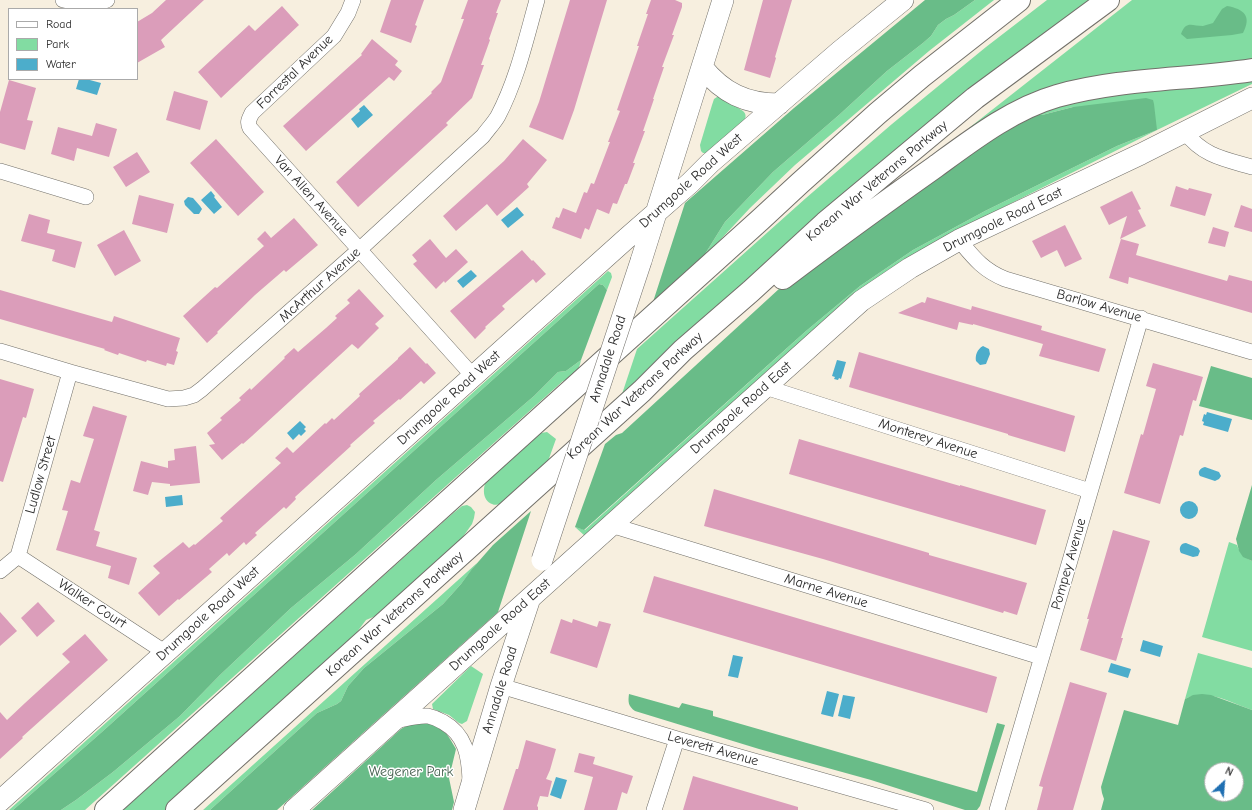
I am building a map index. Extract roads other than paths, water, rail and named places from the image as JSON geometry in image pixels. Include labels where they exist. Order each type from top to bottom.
[{"type":"highway","points":[[106,810],[760,220],[841,145],[966,41],[1019,0]]},
{"type":"highway","points":[[966,41],[1031,0]]},
{"type":"highway","name":"Korean War Veterans Parkway","points":[[177,810],[642,391],[683,350],[825,223],[975,98],[1108,0]]},
{"type":"highway","points":[[642,391],[687,357],[742,310],[823,248],[950,156],[1009,117],[1038,102],[1094,87],[1129,82],[1252,70]]},
{"type":"main road","name":"Annadale Road","points":[[464,810],[501,686],[657,212],[723,0]]},
{"type":"main road","name":"Drumgoole Road West","points":[[0,801],[690,183],[710,163],[903,0]]},
{"type":"main road","points":[[702,67],[715,82],[735,96],[757,102],[779,104]]},
{"type":"main road","name":"Drumgoole Road East","points":[[294,810],[839,319],[861,301],[910,268],[959,240],[1141,154],[1252,98]]},
{"type":"street","points":[[63,0],[94,4],[108,0]]},
{"type":"street","name":"Forrestal Avenue","points":[[248,122],[252,113],[334,36],[348,13],[353,0]]},
{"type":"street","name":"McArthur Avenue","points":[[0,352],[168,399],[189,397],[202,389],[359,250],[483,136],[497,118],[507,98],[537,0]]},
{"type":"street","name":"Van Allen Avenue","points":[[248,122],[250,128],[473,376]]},
{"type":"street","points":[[1185,132],[1193,142],[1207,152],[1221,158],[1252,167]]},
{"type":"street","points":[[0,171],[86,197]]},
{"type":"street","name":"Barlow Avenue","points":[[959,240],[978,262],[990,272],[998,276],[1252,352]]},
{"type":"street","name":"Pompey Avenue","points":[[997,810],[1141,318]]},
{"type":"street","name":"Ludlow Street","points":[[18,556],[70,372]]},
{"type":"street","name":"Monterey Avenue","points":[[765,387],[1090,491]]},
{"type":"street","name":"Marne Avenue","points":[[611,525],[1041,657]]},
{"type":"street","points":[[0,571],[18,556]]},
{"type":"street","name":"Walker Court","points":[[18,556],[166,653]]},
{"type":"street","name":"Leverett Avenue","points":[[501,686],[926,810]]},
{"type":"street","points":[[392,722],[412,717],[430,716],[449,725],[457,732],[464,744],[468,757],[471,788]]},
{"type":"street","points":[[654,810],[677,738]]},
{"type":"water","points":[[79,80],[90,80],[101,83],[97,95],[76,89]]},
{"type":"water","points":[[364,105],[373,115],[358,128],[351,119]]},
{"type":"water","points":[[211,191],[222,207],[214,214],[201,200]]},
{"type":"water","points":[[188,197],[193,198],[202,209],[199,214],[194,214],[185,205],[184,201]]},
{"type":"water","points":[[517,207],[524,215],[508,228],[501,220]]},
{"type":"water","points":[[471,270],[477,276],[463,288],[457,281]]},
{"type":"water","points":[[983,346],[989,349],[990,354],[986,364],[980,365],[976,361],[976,357],[978,351]]},
{"type":"water","points":[[837,360],[846,362],[841,379],[839,378],[838,380],[834,379],[835,377],[832,376]]},
{"type":"water","points":[[1207,412],[1232,419],[1228,432],[1203,425],[1204,422],[1202,421],[1204,414],[1206,415]]},
{"type":"water","points":[[300,421],[306,427],[304,429],[306,431],[301,436],[299,434],[293,440],[287,433]]},
{"type":"water","points":[[1205,467],[1219,472],[1221,476],[1219,479],[1215,481],[1200,476],[1200,470]]},
{"type":"water","points":[[182,495],[183,505],[166,507],[165,497]]},
{"type":"water","points":[[1185,501],[1193,501],[1198,506],[1196,517],[1193,519],[1185,519],[1180,514],[1180,506]]},
{"type":"water","points":[[1186,543],[1198,548],[1200,551],[1198,556],[1193,557],[1181,553],[1180,546]]},
{"type":"water","points":[[1143,640],[1163,646],[1160,657],[1140,651]]},
{"type":"water","points":[[733,655],[743,657],[738,678],[728,676]]},
{"type":"water","points":[[1111,663],[1131,669],[1128,678],[1108,672]]},
{"type":"water","points":[[827,691],[839,694],[833,717],[821,714]]},
{"type":"water","points":[[843,695],[855,697],[850,719],[838,716]]},
{"type":"water","points":[[556,777],[567,780],[561,799],[550,795]]},
{"type":"park label","name":"Wegener Park","points":[[411,772]]}]
